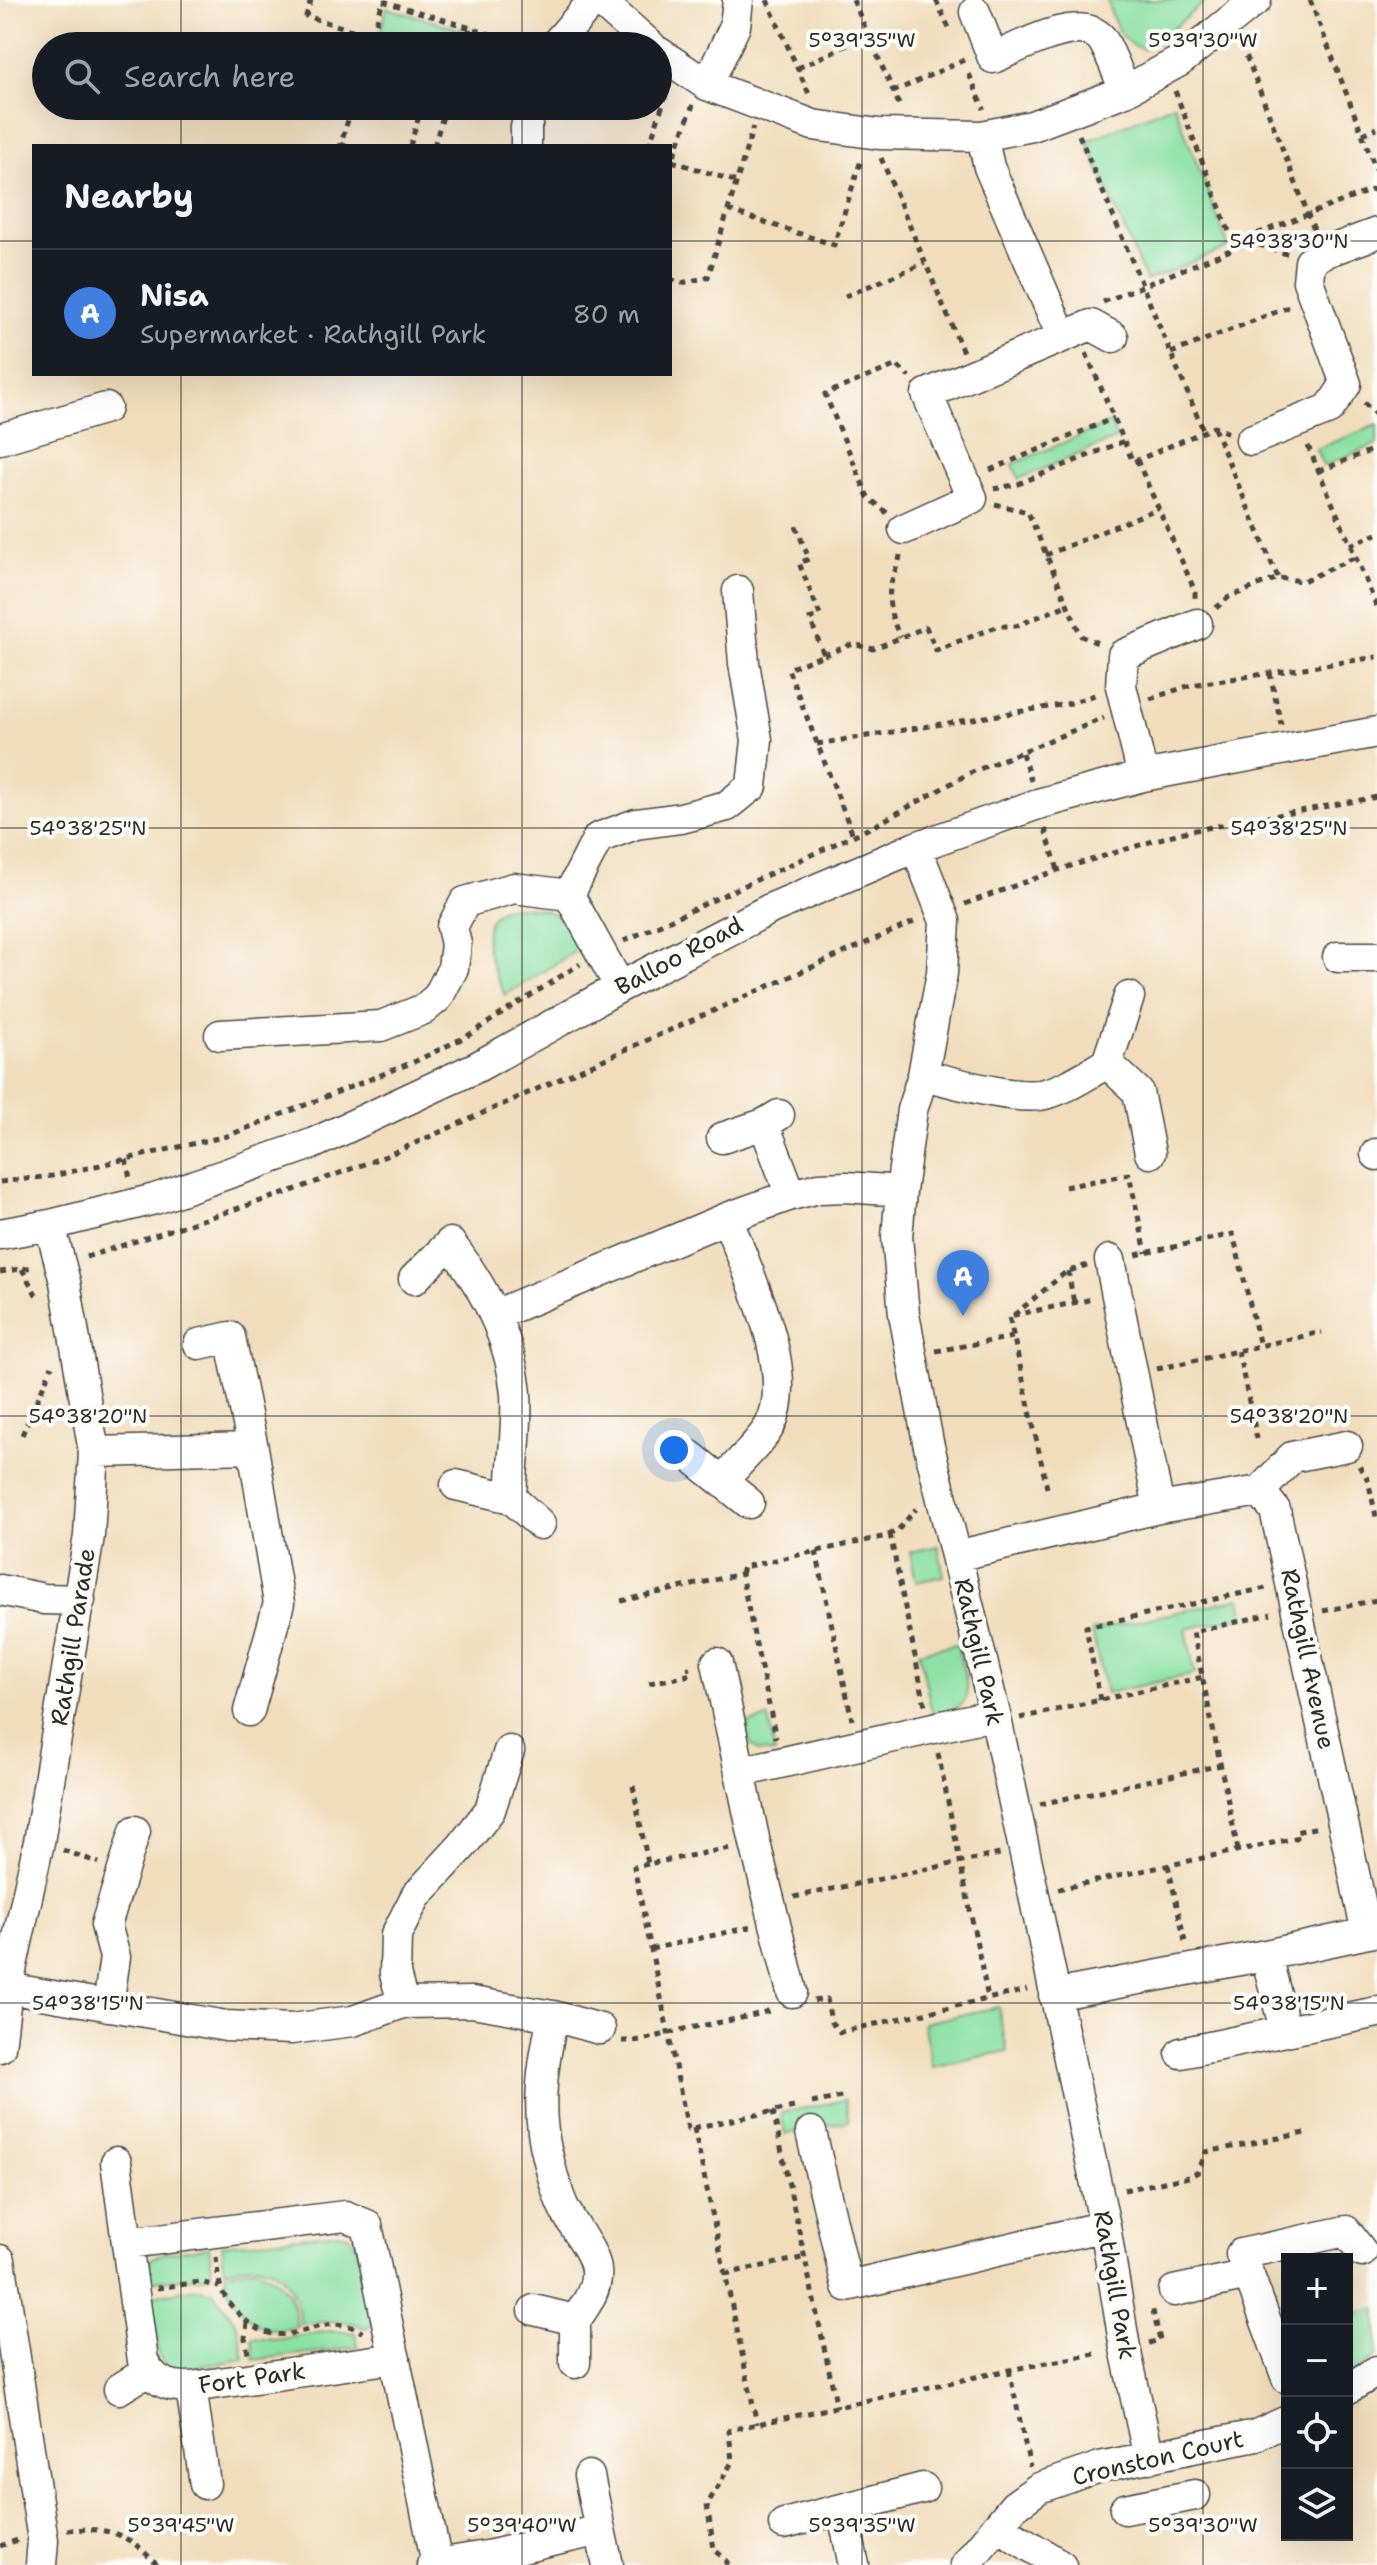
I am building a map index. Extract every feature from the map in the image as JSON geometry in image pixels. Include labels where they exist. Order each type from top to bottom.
[{"type":"street","points":[[567,32],[596,0],[634,32]]},
{"type":"street","points":[[707,85],[735,26],[738,0]]},
{"type":"street","points":[[672,61],[707,85],[813,125],[883,133],[982,136],[1032,126],[1125,91],[1180,61],[1256,0]]},
{"type":"street","points":[[975,12],[993,58],[1069,28],[1088,31],[1101,38],[1125,91]]},
{"type":"street","points":[[526,144],[528,120]]},
{"type":"street","points":[[982,136],[989,167],[1069,334]]},
{"type":"street","points":[[1251,440],[1329,409],[1346,384],[1308,281],[1316,258],[1377,233]]},
{"type":"street","points":[[904,529],[969,491],[927,394],[1091,325],[1113,337]]},
{"type":"street","points":[[0,439],[106,408]]},
{"type":"street","points":[[569,895],[598,838],[636,824],[681,818],[727,806],[752,786],[757,740],[744,663],[738,591]]},
{"type":"street","points":[[1143,776],[1123,697],[1123,655],[1197,624]]},
{"type":"street","name":"Balloo Road","points":[[0,1234],[155,1199],[312,1144],[477,1067],[620,987],[772,908],[1035,795],[1377,732]]},
{"type":"street","name":"Rathgill Park","points":[[916,847],[945,921],[942,973],[923,1075],[912,1110],[901,1191],[897,1237],[904,1314],[939,1484],[996,1719],[1105,2226],[1125,2348],[1149,2458]]},
{"type":"street","points":[[220,1035],[381,1026],[424,1009],[438,997],[453,968],[456,944],[452,927],[465,902],[514,888],[569,895]]},
{"type":"street","points":[[569,895],[620,987]]},
{"type":"street","points":[[1338,957],[1377,957]]},
{"type":"street","points":[[923,1075],[1013,1094],[1039,1095],[1065,1087],[1107,1063],[1129,997]]},
{"type":"street","points":[[1107,1063],[1138,1092],[1150,1153]]},
{"type":"street","points":[[722,1138],[772,1119],[791,1195]]},
{"type":"street","points":[[495,1315],[727,1218],[791,1195],[819,1188],[846,1187],[901,1191]]},
{"type":"street","points":[[722,1481],[771,1424],[778,1374],[771,1332],[727,1218]]},
{"type":"street","name":"Rathgill Parade","points":[[0,2047],[7,1988],[39,1842],[89,1536],[94,1452],[68,1297],[50,1225]]},
{"type":"street","points":[[414,1279],[450,1243],[471,1270],[495,1315],[508,1350],[516,1395],[511,1498]]},
{"type":"street","points":[[1110,1260],[1159,1508]]},
{"type":"street","points":[[199,1344],[230,1337],[253,1448],[279,1603],[249,1711]]},
{"type":"street","points":[[956,1556],[1159,1508],[1260,1491],[1292,1457],[1346,1446]]},
{"type":"street","points":[[94,1452],[253,1448]]},
{"type":"street","points":[[689,1455],[749,1503]]},
{"type":"street","points":[[456,1485],[511,1498],[540,1524]]},
{"type":"street","name":"Rathgill Avenue","points":[[1053,1990],[1191,1969],[1372,1932],[1343,1823],[1275,1510],[1260,1491]]},
{"type":"street","points":[[0,1590],[44,1599],[80,1600]]},
{"type":"street","points":[[717,1663],[755,1843],[796,1998]]},
{"type":"street","points":[[740,1772],[922,1718],[996,1719]]},
{"type":"street","points":[[403,2003],[395,1974],[396,1935],[416,1896],[490,1810],[509,1751]]},
{"type":"street","points":[[108,2006],[115,1957],[106,1925],[135,1831]]},
{"type":"street","points":[[1266,1955],[1285,2030]]},
{"type":"street","points":[[7,1988],[226,2026],[291,2029],[353,2021],[403,2003],[472,2002],[553,2016],[600,2029]]},
{"type":"street","points":[[1181,2053],[1377,2012]]},
{"type":"street","points":[[553,2016],[543,2060],[540,2100],[547,2155],[564,2208],[586,2243],[596,2268],[596,2287],[575,2320],[575,2363]]},
{"type":"street","points":[[811,2132],[847,2286],[1105,2226]]},
{"type":"street","points":[[116,2162],[143,2361],[148,2371],[119,2389]]},
{"type":"street","points":[[127,2243],[345,2216],[367,2225],[435,2564],[493,2560],[600,2530]]},
{"type":"street","points":[[1281,2362],[1241,2254],[1346,2231],[1362,2252]]},
{"type":"street","points":[[0,2260],[4,2316],[46,2551]]},
{"type":"street","points":[[1174,2291],[1248,2275]]},
{"type":"street","points":[[534,2310],[575,2320]]},
{"type":"street","name":"Fort Park","points":[[148,2371],[156,2380],[171,2387],[191,2387],[395,2358]]},
{"type":"street","points":[[1353,2385],[1377,2371]]},
{"type":"street","points":[[191,2387],[205,2484]]},
{"type":"street","name":"Cronston Court","points":[[965,2565],[1014,2506],[1039,2488],[1100,2467],[1256,2435],[1281,2424]]},
{"type":"street","points":[[1125,2509],[1193,2495],[1181,2451]]},
{"type":"street","points":[[589,2476],[608,2565]]},
{"type":"street","points":[[784,2524],[923,2488]]},
{"type":"street","points":[[842,2509],[854,2565]]},
{"type":"street","points":[[997,2526],[1061,2565]]},
{"type":"path","points":[[311,0],[306,16],[359,32]]},
{"type":"path","points":[[373,32],[383,0],[483,32]]},
{"type":"path","points":[[767,0],[810,95],[813,125]]},
{"type":"path","points":[[728,210],[834,245],[860,167],[900,108],[853,0]]},
{"type":"path","points":[[1310,0],[1377,172]]},
{"type":"path","points":[[1099,303],[1250,242],[1316,258],[1307,214],[1232,19]]},
{"type":"path","points":[[469,32],[470,28]]},
{"type":"path","points":[[798,68],[869,35]]},
{"type":"path","points":[[893,92],[964,60]]},
{"type":"path","points":[[1167,68],[1235,247]]},
{"type":"path","points":[[1255,80],[1307,214]]},
{"type":"path","points":[[672,161],[688,112],[707,85]]},
{"type":"path","points":[[672,280],[682,283],[708,277],[759,104]]},
{"type":"path","points":[[1070,112],[1204,432]]},
{"type":"path","points":[[341,144],[348,120]]},
{"type":"path","points":[[411,144],[418,120]]},
{"type":"path","points":[[435,144],[442,120]]},
{"type":"path","points":[[650,144],[657,120]]},
{"type":"path","points":[[1363,134],[1377,128]]},
{"type":"path","points":[[883,133],[881,158],[972,375]]},
{"type":"path","points":[[672,164],[737,182]]},
{"type":"path","points":[[1250,242],[1254,235],[1377,188]]},
{"type":"path","points":[[845,296],[925,263]]},
{"type":"path","points":[[1171,353],[1314,298]]},
{"type":"path","points":[[1069,334],[1114,418],[1133,462],[1214,427],[1251,440]]},
{"type":"path","points":[[900,637],[888,610],[892,577],[898,568],[904,529],[868,497],[825,394],[897,365],[927,394]]},
{"type":"path","points":[[969,491],[1114,418]]},
{"type":"path","points":[[1298,421],[1377,607]]},
{"type":"path","points":[[1214,427],[1278,578]]},
{"type":"path","points":[[969,491],[1018,484],[1124,441]]},
{"type":"path","points":[[1319,471],[1377,448]]},
{"type":"path","points":[[1137,460],[1195,591],[1197,624]]},
{"type":"path","points":[[969,491],[1028,512],[1081,636],[1123,655]]},
{"type":"path","points":[[1046,555],[1159,508]]},
{"type":"path","points":[[796,526],[809,559],[799,563],[820,615],[810,619],[824,655]]},
{"type":"path","points":[[1350,545],[1377,534]]},
{"type":"path","points":[[1197,624],[1229,597],[1278,578],[1303,581],[1356,557]]},
{"type":"path","points":[[1367,583],[1377,579]]},
{"type":"path","points":[[853,835],[788,669],[853,644],[873,649],[926,627],[936,650],[999,626],[1016,626],[1067,605]]},
{"type":"path","points":[[817,744],[1377,657]]},
{"type":"path","points":[[1270,673],[1286,749]]},
{"type":"path","points":[[0,1182],[52,1176],[227,1136],[429,1055],[467,1036],[600,952],[853,835],[970,773],[1022,752],[1123,697]]},
{"type":"path","points":[[1022,752],[1058,870]]},
{"type":"path","points":[[101,1253],[286,1193],[386,1156],[915,921],[1058,870],[1179,833],[1377,797]]},
{"type":"path","points":[[1065,1187],[1129,1174],[1146,1253]]},
{"type":"path","points":[[1014,1315],[1068,1271],[1233,1234],[1260,1346]]},
{"type":"path","points":[[0,1272],[60,1263]]},
{"type":"path","points":[[22,1269],[38,1297],[41,1309]]},
{"type":"path","points":[[1068,1271],[1074,1303]]},
{"type":"path","points":[[1047,1488],[1009,1316],[1117,1294]]},
{"type":"path","points":[[1133,1375],[1322,1332]]},
{"type":"path","points":[[912,1356],[1013,1337]]},
{"type":"path","points":[[1238,1351],[1258,1443]]},
{"type":"path","points":[[22,1435],[55,1358]]},
{"type":"path","points":[[1346,1446],[1368,1480],[1377,1521]]},
{"type":"path","points":[[741,1574],[743,1567],[890,1534],[898,1530],[939,1484]]},
{"type":"path","points":[[890,1534],[926,1705],[922,1718],[961,1863],[988,1998]]},
{"type":"path","points":[[816,1551],[852,1721],[867,1718]]},
{"type":"path","points":[[1100,1700],[1086,1627],[1295,1602],[1377,1600]]},
{"type":"path","points":[[1238,1850],[1193,1632],[1295,1602]]},
{"type":"path","points":[[996,1719],[1203,1677]]},
{"type":"path","points":[[1015,1809],[1221,1765]]},
{"type":"path","points":[[633,1786],[648,1864]]},
{"type":"path","points":[[1033,1894],[1296,1838],[1295,1832],[1343,1823]]},
{"type":"path","points":[[39,1842],[123,1871]]},
{"type":"path","points":[[755,1843],[634,1867],[688,2129],[846,2096]]},
{"type":"path","points":[[651,1949],[772,1912],[961,1863],[1024,1850]]},
{"type":"path","points":[[1168,1865],[1191,1969]]},
{"type":"path","points":[[600,2029],[606,2041],[639,2042],[737,2020],[775,2009],[796,1998],[827,1999],[831,2022],[840,2032],[988,1998],[1053,1990]]},
{"type":"path","points":[[773,2111],[837,2407]]},
{"type":"path","points":[[694,2128],[757,2424]]},
{"type":"path","points":[[1098,2195],[1189,2177],[1198,2172],[1206,2152],[1305,2133]]},
{"type":"path","points":[[214,2232],[219,2287],[228,2302],[254,2329],[278,2335],[333,2324],[347,2325],[395,2358]]},
{"type":"path","points":[[725,2274],[839,2250]]},
{"type":"path","points":[[133,2292],[200,2282],[219,2287]]},
{"type":"path","points":[[727,2565],[727,2561],[714,2549],[707,2505],[732,2462],[729,2430],[1160,2340],[1152,2305],[1162,2303],[1174,2291]]},
{"type":"path","points":[[1009,2370],[1030,2466],[1039,2488]]},
{"type":"path","points":[[0,2546],[46,2551],[87,2529],[114,2531],[139,2545],[157,2565]]},
{"type":"green space","points":[[1107,0],[1207,0],[1157,42],[1143,49],[1122,36]]},
{"type":"green space","points":[[387,8],[463,30],[462,32],[380,32]]},
{"type":"green space","points":[[1174,104],[1229,247],[1146,281],[1087,141]]},
{"type":"green space","points":[[1110,423],[1117,438],[1019,479],[1013,464]]},
{"type":"green space","points":[[1377,425],[1377,444],[1323,466],[1316,449]]},
{"type":"green space","points":[[507,907],[533,908],[552,913],[567,926],[581,948],[505,995],[490,960],[487,934],[489,923]]},
{"type":"green space","points":[[938,1546],[944,1576],[916,1582],[910,1552]]},
{"type":"green space","points":[[1241,1598],[1244,1616],[1186,1629],[1195,1674],[1106,1693],[1092,1631]]},
{"type":"green space","points":[[957,1644],[966,1682],[965,1700],[959,1707],[933,1717],[919,1652]]},
{"type":"green space","points":[[769,1718],[775,1753],[758,1751],[747,1735],[749,1723]]},
{"type":"green space","points":[[998,2007],[1007,2051],[932,2067],[923,2023]]},
{"type":"green space","points":[[845,2100],[849,2121],[785,2134],[781,2113]]},
{"type":"green space","points":[[337,2233],[349,2235],[356,2245],[375,2324],[365,2328],[341,2321],[301,2325],[294,2295],[276,2273],[256,2265],[224,2269],[222,2245]]},
{"type":"green space","points":[[209,2247],[212,2269],[209,2276],[149,2281],[148,2267],[152,2258],[165,2253]]},
{"type":"green space","points":[[256,2268],[286,2291],[293,2305],[297,2327],[271,2330],[254,2322],[239,2308],[229,2290],[225,2272]]},
{"type":"green space","points":[[197,2288],[213,2292],[238,2325],[244,2359],[179,2370],[162,2360],[158,2353],[152,2296]]},
{"type":"green space","points":[[1377,2308],[1377,2356],[1353,2374],[1353,2325],[1353,2314]]},
{"type":"green space","points":[[330,2331],[356,2333],[358,2347],[254,2360],[252,2338],[275,2340]]},
{"type":"place","name":"Nisa","points":[[963,1316]]}]
